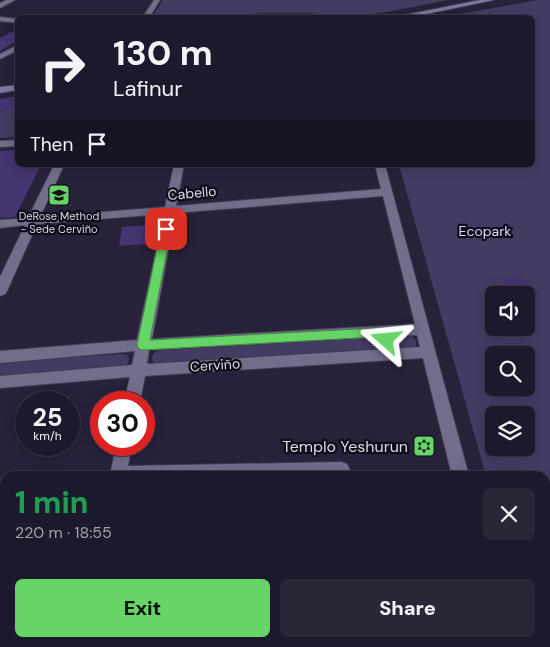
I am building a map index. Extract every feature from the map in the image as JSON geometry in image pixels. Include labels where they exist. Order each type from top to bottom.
[{"type":"main road","points":[[409,15],[491,0]]},
{"type":"main road","points":[[0,90],[15,88]]},
{"type":"street","points":[[0,6],[12,0]]},
{"type":"street","points":[[147,15],[157,0]]},
{"type":"street","points":[[0,19],[15,21]]},
{"type":"street","points":[[0,58],[15,49]]},
{"type":"street","points":[[0,144],[15,142]]},
{"type":"street","points":[[0,291],[58,167]]},
{"type":"street","points":[[134,391],[179,167]]},
{"type":"street","points":[[380,167],[460,471]]},
{"type":"street","name":"Cabello","points":[[0,224],[386,192]]},
{"type":"street","name":"Cerviño","points":[[0,357],[143,345],[423,329]]},
{"type":"street","points":[[377,332],[386,340],[389,351],[384,355]]},
{"type":"street","name":"Cerviño","points":[[0,382],[139,370],[429,352]]},
{"type":"street","points":[[119,471],[122,456]]},
{"type":"street","points":[[297,471],[342,470]]},
{"type":"shaded area","points":[[258,13],[313,13],[317,15],[253,15]]},
{"type":"green space","points":[[163,0],[449,0],[366,15],[258,13],[253,15],[153,15]]},
{"type":"green space","name":"Ecopark","points":[[538,0],[550,0],[550,471],[485,471],[400,167],[535,167],[535,15],[453,15]]},
{"type":"green space","points":[[15,96],[15,106],[11,97]]},
{"type":"green space","points":[[15,108],[15,137],[0,138],[0,112]]},
{"type":"green space","points":[[410,334],[416,341],[416,348],[160,365],[153,362],[152,357],[155,352],[161,350]]},
{"type":"green space","points":[[128,355],[129,360],[127,365],[121,367],[0,378],[0,362]]},
{"type":"building","points":[[15,30],[15,42],[0,51],[0,38]]},
{"type":"building","points":[[11,97],[15,109],[0,112],[0,99]]},
{"type":"building","points":[[15,150],[15,167],[40,167],[15,217],[0,218],[0,151]]},
{"type":"building","points":[[148,225],[146,244],[119,246],[122,227]]},
{"type":"building","points":[[518,274],[532,286],[508,286],[502,280]]},
{"type":"building","points":[[535,289],[542,295],[535,295]]},
{"type":"place","name":"DeRose Method - Sede Cerviño","points":[[59,195]]},
{"type":"place","name":"Templo Yeshurun","points":[[424,446]]},
{"type":"route","points":[[166,229],[143,345],[377,332],[386,340]]}]
